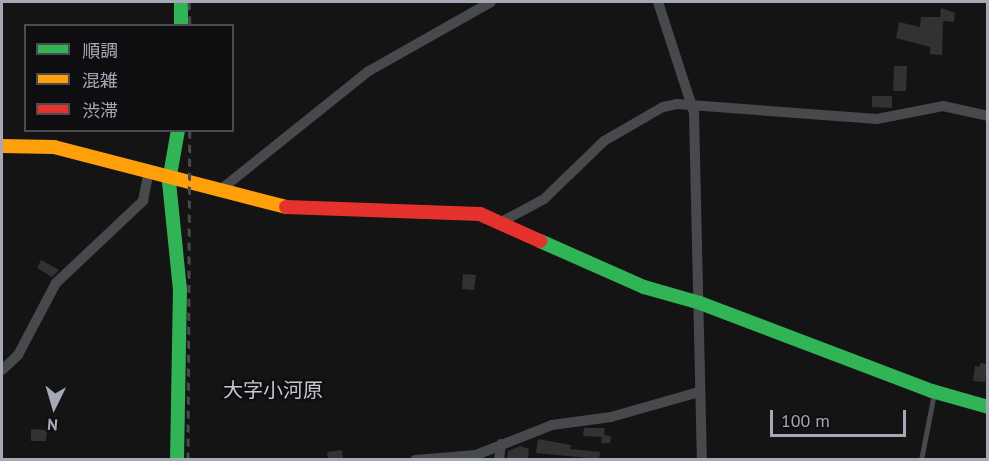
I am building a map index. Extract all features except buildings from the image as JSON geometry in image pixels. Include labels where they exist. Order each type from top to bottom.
[{"type":"street","points":[[181,2],[181,24]]},
{"type":"street","points":[[219,191],[369,71],[491,2]]},
{"type":"street","points":[[658,2],[692,102],[700,303],[699,392],[702,459]]},
{"type":"street","points":[[502,221],[544,199],[604,141],[663,107],[692,102],[877,119],[943,105],[987,116]]},
{"type":"street","points":[[177,459],[180,290],[169,181],[178,132]]},
{"type":"street","points":[[2,146],[54,147],[148,176],[219,191],[275,207],[470,211],[502,221],[644,287],[700,303],[935,392],[987,407]]},
{"type":"street","points":[[2,369],[18,355],[56,283],[143,201],[148,176]]},
{"type":"street","points":[[415,459],[471,458],[552,425],[611,417],[699,392]]},
{"type":"street","points":[[499,459],[501,444]]},
{"type":"lane","points":[[921,459],[935,392]]},
{"type":"railway","points":[[189,2],[190,24]]},
{"type":"railway","points":[[188,460],[190,132]]},
{"type":"traffic: fast","points":[[181,2],[181,24]]},
{"type":"traffic: fast","points":[[177,460],[180,290],[169,181],[178,132]]},
{"type":"traffic: fast","points":[[540,241],[644,287],[700,303],[932,391],[988,407]]},
{"type":"traffic: slow","points":[[2,146],[54,147],[286,207]]},
{"type":"traffic: jam","points":[[286,207],[480,214],[540,241]]},
{"type":"district","name":"大字小河原","points":[[273,390]]}]
